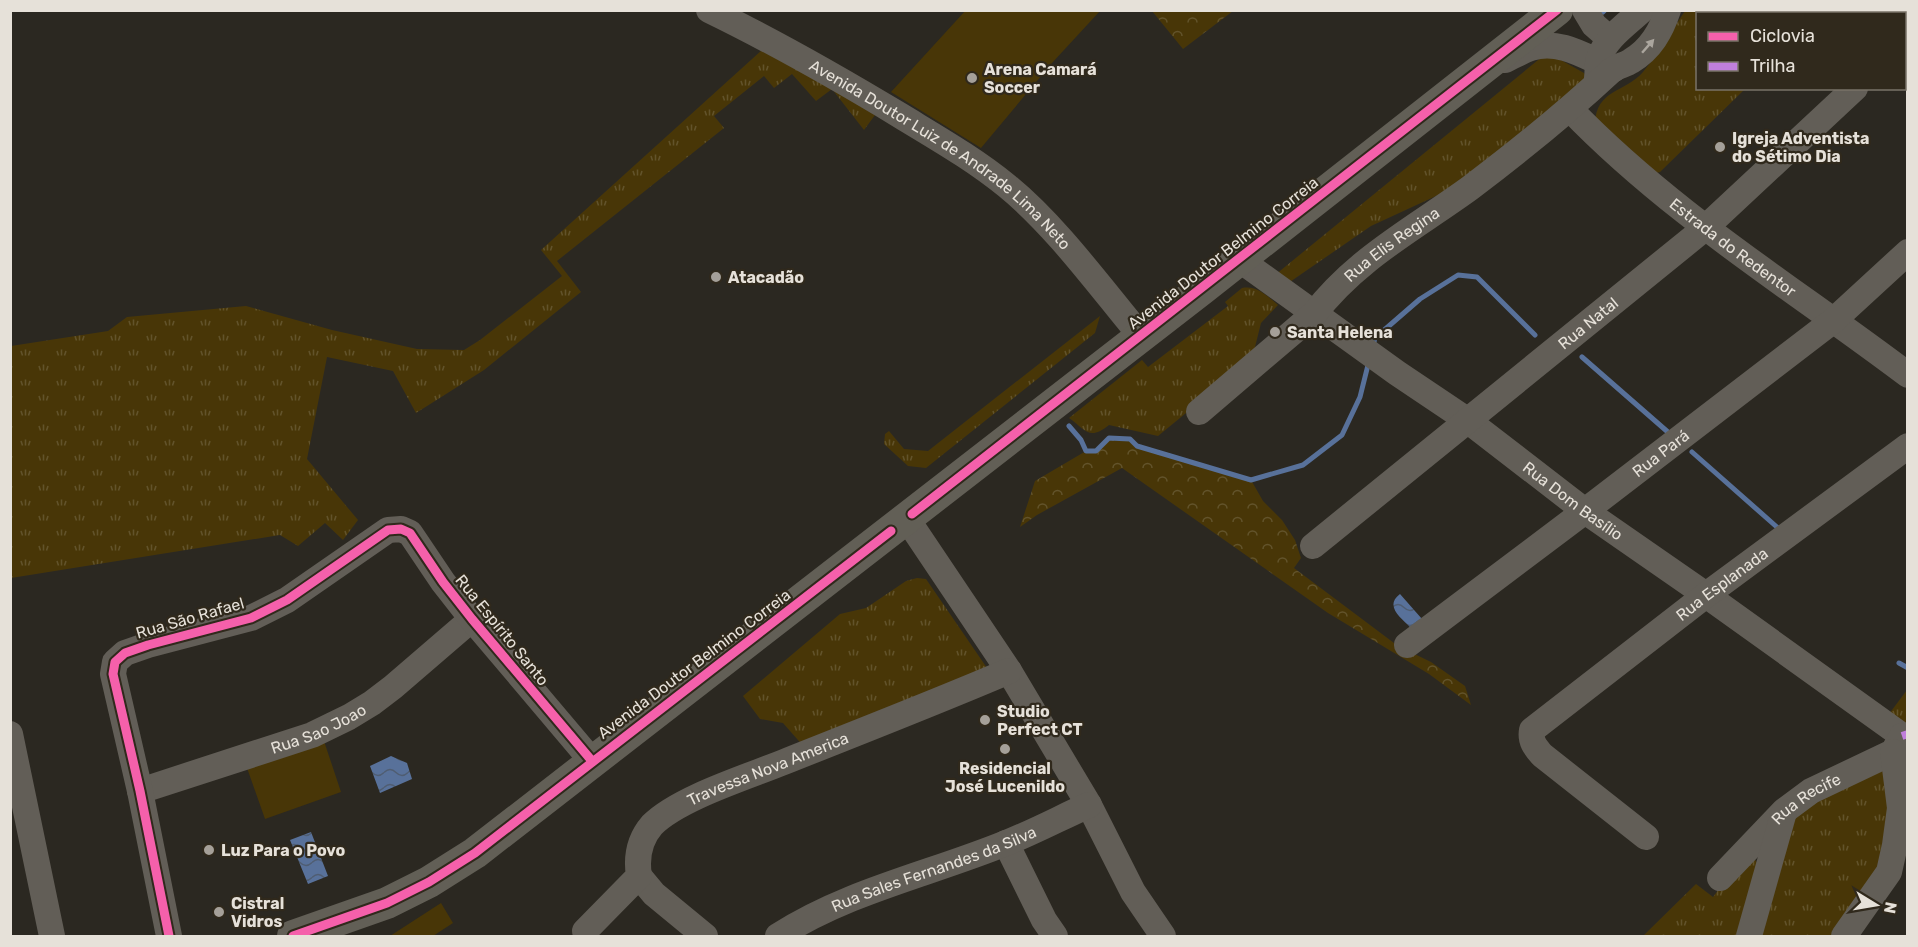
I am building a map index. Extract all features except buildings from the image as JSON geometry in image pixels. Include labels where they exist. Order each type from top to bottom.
[{"type":"main road","name":"Avenida Doutor Belmino Correia","points":[[293,936],[335,930],[429,882],[475,853],[1481,71],[1573,11]]},
{"type":"street","name":"Avenida Doutor Luiz de Andrade Lima Neto","points":[[709,10],[772,41],[854,88],[964,155],[1008,187],[1046,223],[1141,336]]},
{"type":"street","points":[[1606,65],[1610,39],[1642,10]]},
{"type":"street","points":[[1610,39],[1573,11],[1557,24],[1565,48],[1606,65],[1624,66],[1652,44],[1668,10]]},
{"type":"street","name":"Avenida Doutor Belmino Correia","points":[[1481,71],[1532,48],[1552,45],[1565,48]]},
{"type":"street","name":"Rua Elis Regina","points":[[1199,412],[1314,314],[1329,295],[1395,238],[1469,188],[1570,109],[1595,87],[1606,65]]},
{"type":"street","name":"Rua Natal","points":[[1313,546],[1705,228],[1853,90]]},
{"type":"street","name":"Estrada do Redentor","points":[[1570,109],[1628,166],[1705,228],[1908,375]]},
{"type":"street","name":"Rua Pará","points":[[1407,645],[1834,320],[1908,252]]},
{"type":"street","name":"Rua Dom Basílio","points":[[1240,260],[1396,373],[1467,420],[1586,511],[1706,595],[1901,743]]},
{"type":"street","name":"Rua Esplanada","points":[[1646,837],[1542,755],[1530,737],[1532,730],[1706,595],[1908,446]]},
{"type":"street","points":[[907,519],[1009,671],[1089,805],[1133,892],[1163,936]]},
{"type":"street","name":"Rua Espírito Santo","points":[[388,530],[401,529],[410,533],[443,582],[472,619],[592,761]]},
{"type":"street","name":"Rua São Rafael","points":[[170,936],[113,674],[115,662],[125,653],[148,645],[251,618],[287,600],[388,530]]},
{"type":"street","name":"Rua Sao Joao","points":[[140,790],[312,735],[349,717],[393,687],[472,619]]},
{"type":"street","name":"Travessa Nova America","points":[[639,876],[637,860],[643,839],[654,824],[667,813],[708,792],[1009,671]]},
{"type":"street","points":[[10,734],[52,936]]},
{"type":"street","points":[[1844,936],[1888,872],[1895,845],[1900,808],[1901,743]]},
{"type":"street","name":"Rua Recife","points":[[1720,878],[1785,811],[1811,791],[1901,743]]},
{"type":"street","name":"Rua Sales Fernandes da Silva","points":[[778,936],[799,923],[849,899],[1006,843],[1089,805]]},
{"type":"street","points":[[1749,936],[1785,811]]},
{"type":"street","points":[[1006,843],[1044,920],[1055,936]]},
{"type":"street","points":[[585,931],[639,876],[654,894],[705,936]]},
{"type":"green space","name":"Arena Camará Soccer","points":[[966,10],[1100,11],[1052,63],[981,148],[891,92]]},
{"type":"green space","points":[[1152,11],[1233,11],[1183,49]]},
{"type":"green space","points":[[1685,11],[1697,11],[1696,90],[1744,90],[1660,172],[1648,175],[1595,124],[1600,104],[1636,79]]},
{"type":"green space","points":[[762,50],[791,60],[832,89],[816,101],[792,74],[774,88],[764,76],[714,116],[724,128],[557,261],[581,292],[484,370],[416,413],[393,371],[327,357],[307,459],[358,520],[343,540],[325,523],[298,546],[280,535],[11,578],[11,346],[108,331],[127,317],[246,306],[332,330],[417,349],[464,350],[562,276],[541,250]]},
{"type":"green space","points":[[1552,55],[1584,73],[1590,82],[1449,190],[1371,226],[1284,286],[1275,275],[1543,56]]},
{"type":"green space","points":[[832,89],[875,115],[864,130]]},
{"type":"green space","points":[[1242,288],[1257,290],[1278,305],[1261,323],[1252,359],[1158,436],[1109,425],[1092,433],[1084,430],[1069,418],[1142,360],[1148,367],[1228,306],[1225,302]]},
{"type":"green space","points":[[1100,316],[1095,333],[926,468],[908,466],[884,444],[885,434],[889,431],[904,449],[928,451]]},
{"type":"green space","points":[[1109,438],[1130,439],[1137,446],[1251,480],[1263,501],[1282,520],[1295,540],[1301,558],[1294,568],[1398,646],[1431,662],[1465,686],[1471,705],[1429,674],[1328,613],[1122,468],[1037,515],[1020,527],[1035,481],[1086,451],[1096,451]]},
{"type":"green space","points":[[917,578],[926,579],[987,668],[805,748],[783,723],[760,719],[743,696],[840,614],[866,608],[906,581]]},
{"type":"green space","points":[[1907,690],[1907,734],[1889,714]]},
{"type":"green space","points":[[324,741],[341,792],[265,819],[247,768]]},
{"type":"green space","points":[[1888,757],[1891,812],[1884,858],[1835,936],[1753,936],[1794,814]]},
{"type":"green space","points":[[1754,858],[1763,872],[1743,936],[1643,936],[1696,884],[1713,897],[1722,885]]},
{"type":"green space","points":[[441,903],[453,923],[433,936],[390,936]]},
{"type":"water","points":[[1400,594],[1422,619],[1411,628],[1394,607],[1395,598]]},
{"type":"water","points":[[391,756],[407,763],[412,779],[380,793],[370,766]]},
{"type":"water","points":[[311,832],[328,876],[308,884],[290,840]]},
{"type":"waterway","points":[[1373,346],[1375,338],[1420,299],[1458,275],[1477,277],[1535,335]]},
{"type":"waterway","points":[[1582,357],[1669,433]]},
{"type":"waterway","points":[[1069,426],[1081,440],[1086,451],[1096,451],[1109,438],[1130,439],[1137,446],[1251,480],[1303,465],[1342,435],[1360,397],[1369,361]]},
{"type":"waterway","points":[[1692,452],[1778,528]]},
{"type":"waterway","points":[[1899,663],[1908,668]]},
{"type":"marked path","points":[[1902,736],[1908,734]]},
{"type":"cycle path","points":[[912,514],[1557,10]]},
{"type":"cycle path","points":[[169,936],[140,791],[113,674],[115,662],[125,653],[148,645],[251,618],[287,600],[388,530],[401,529],[410,533],[443,582],[472,619],[592,761]]},
{"type":"cycle path","points":[[293,936],[387,903],[429,882],[475,853],[891,531]]},
{"type":"place","name":"Arena Camará Soccer","points":[[972,78]]},
{"type":"place","name":"Igreja Adventista do Sétimo Dia","points":[[1720,147]]},
{"type":"place","name":"Atacadão","points":[[716,277]]},
{"type":"place","name":"Santa Helena","points":[[1275,332]]},
{"type":"place","name":"Studio Perfect CT","points":[[985,720]]},
{"type":"place","name":"Residencial José Lucenildo","points":[[1005,749]]},
{"type":"place","name":"Luz Para o Povo","points":[[209,850]]},
{"type":"place","name":"Cistral Vidros","points":[[219,912]]}]
